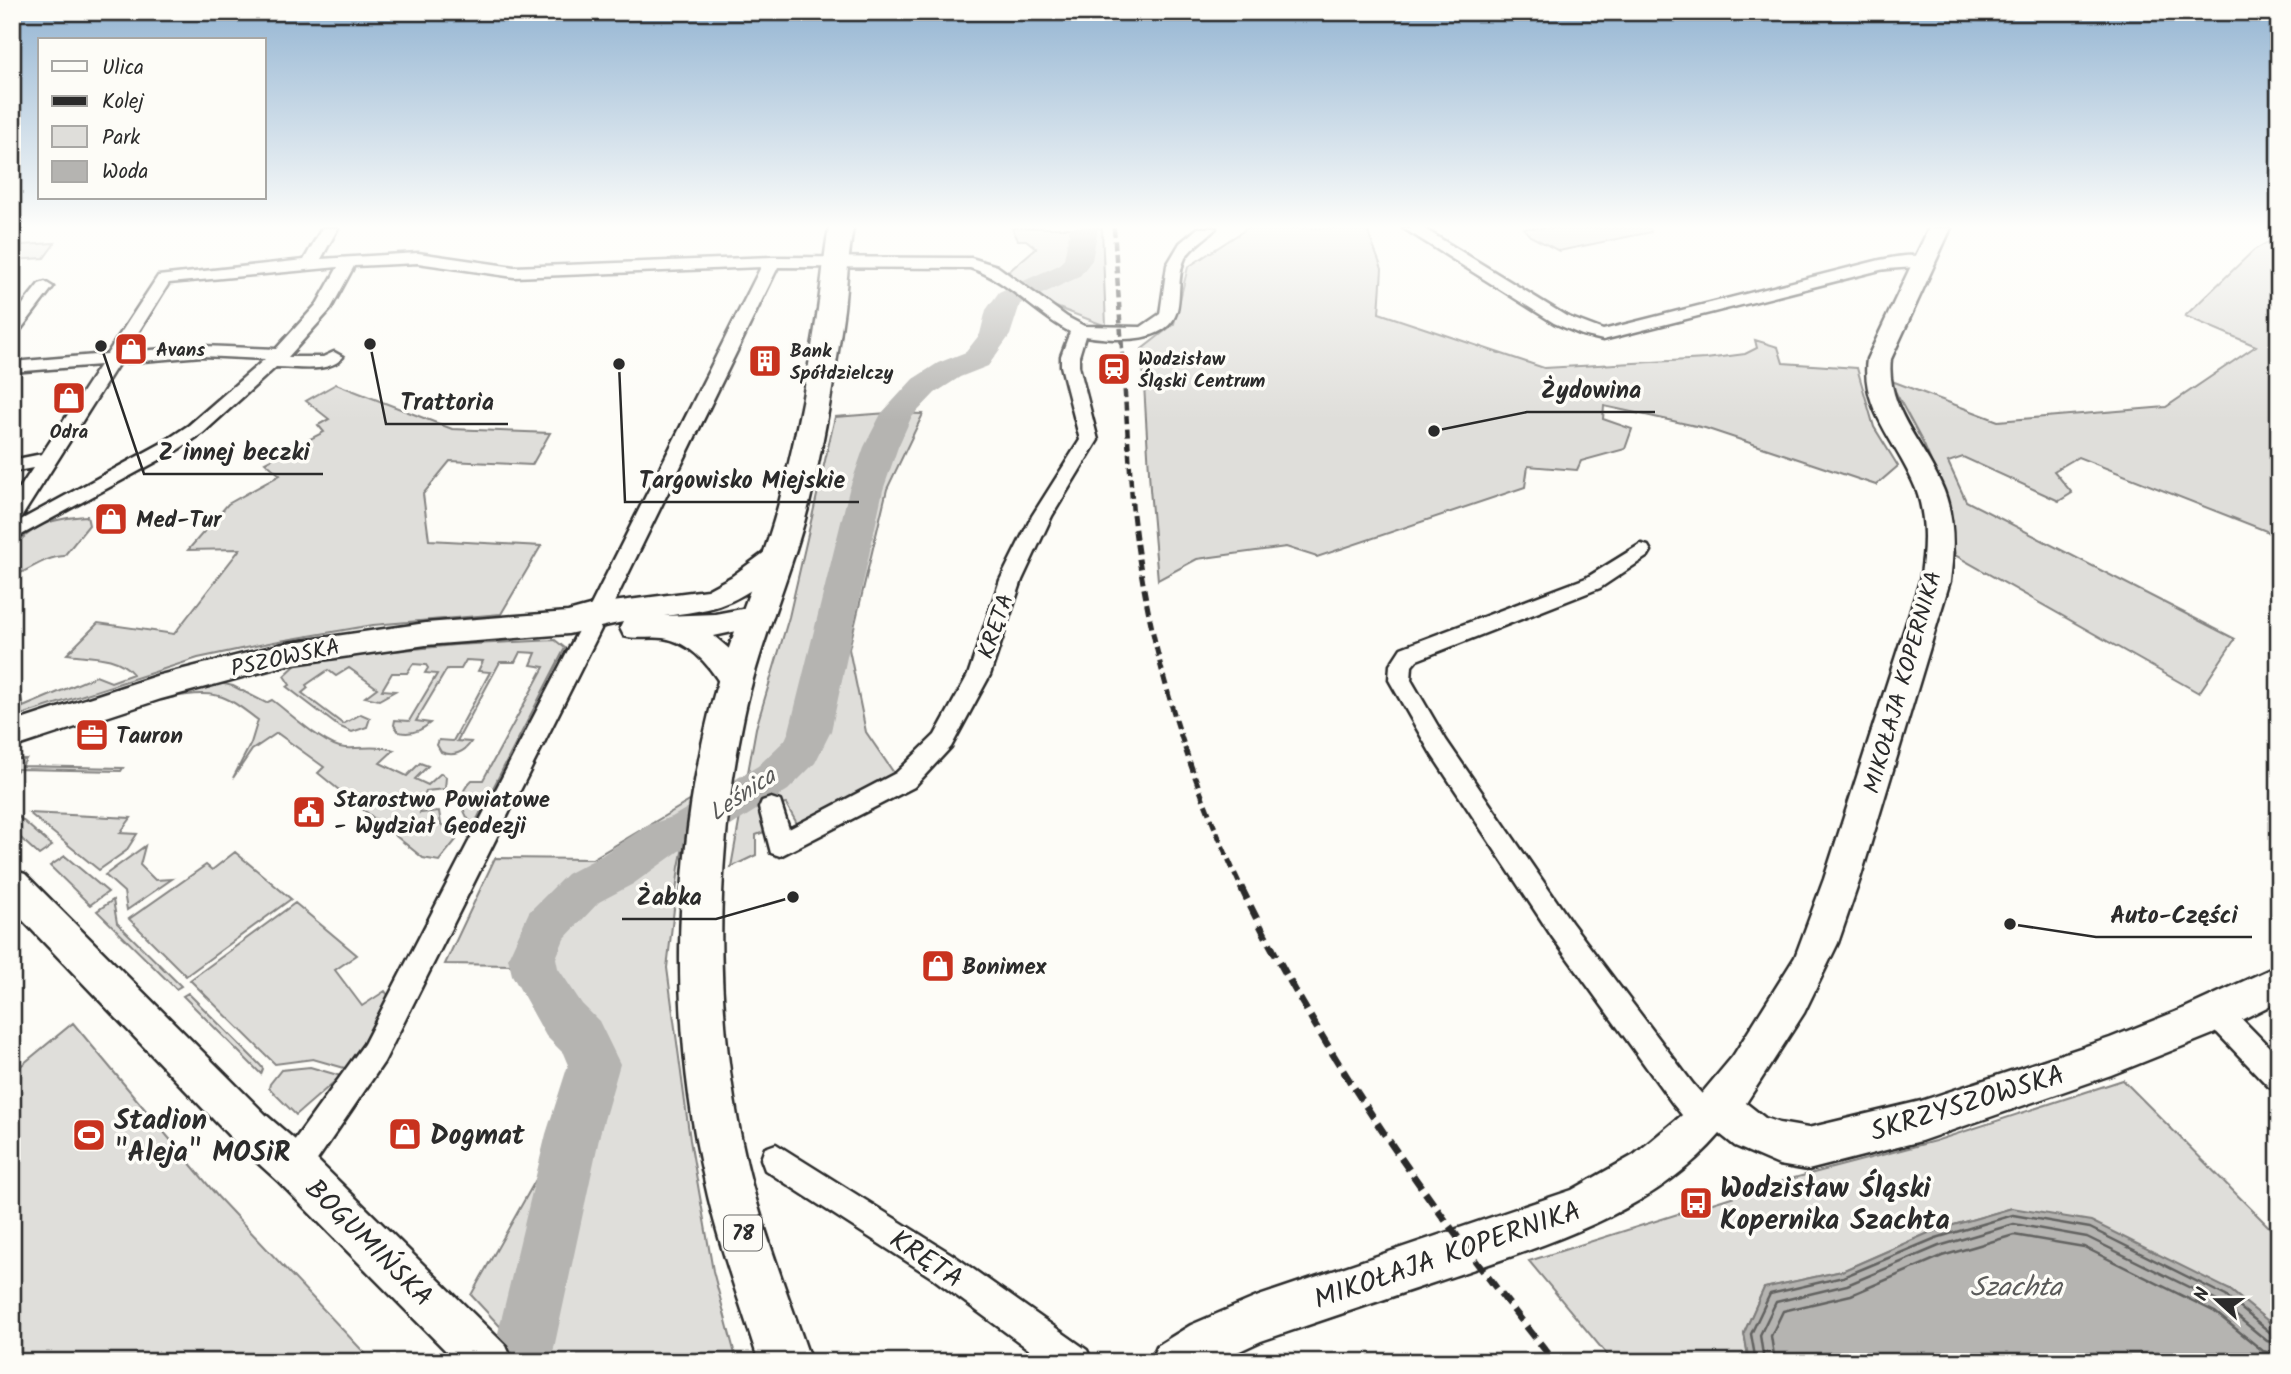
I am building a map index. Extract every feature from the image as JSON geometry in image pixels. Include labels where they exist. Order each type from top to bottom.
[{"type":"main road","name":"78","points":[[785,1362],[735,1211],[718,1126],[702,979],[702,926],[719,756],[735,682],[779,556],[806,457],[832,292]]},
{"type":"street","points":[[12,329],[41,292]]},
{"type":"street","points":[[12,516],[155,292]]},
{"type":"street","points":[[12,533],[169,447],[196,429],[278,358],[324,306],[332,292]]},
{"type":"street","points":[[294,1167],[374,1053],[488,833],[585,622],[756,292]]},
{"type":"street","points":[[1025,292],[1061,321],[1079,330],[1097,333],[1144,332],[1158,325],[1168,315],[1169,292]]},
{"type":"street","points":[[1519,292],[1584,331],[1603,335],[1773,292]]},
{"type":"street","name":"MIKOŁAJA KOPERNIKA","points":[[1173,1362],[1208,1341],[1259,1320],[1574,1212],[1653,1168],[1713,1114],[1750,1066],[1810,964],[1838,894],[1933,590],[1938,555],[1937,522],[1930,489],[1877,385],[1877,366],[1910,292]]},
{"type":"street","name":"KRĘTA","points":[[771,808],[780,846],[905,780],[943,741],[979,675],[1011,580],[1042,516],[1089,440],[1070,366],[1070,356],[1079,330]]},
{"type":"street","points":[[12,367],[202,351],[327,362],[334,357]]},
{"type":"street","points":[[12,466],[46,459]]},
{"type":"street","points":[[1642,551],[1593,583],[1494,618],[1409,654],[1401,665],[1399,680],[1438,746],[1562,930],[1688,1101],[1713,1114]]},
{"type":"street","name":"PSZOWSKA","points":[[12,736],[156,688],[287,654],[426,634],[585,622],[714,599],[741,584],[779,556]]},
{"type":"street","name":"PSZOWSKA","points":[[714,599],[736,605],[758,617]]},
{"type":"street","name":"PSZOWSKA","points":[[585,622],[715,625],[758,617]]},
{"type":"street","name":"PSZOWSKA","points":[[668,626],[713,649],[724,660],[735,682]]},
{"type":"street","name":"BOGUMIŃSKA","points":[[12,885],[251,1129],[294,1167],[490,1362]]},
{"type":"street","name":"SKRZYSZOWSKA","points":[[1713,1114],[1779,1144],[1808,1149],[1921,1121],[2111,1056],[2217,1013],[2279,982]]},
{"type":"street","points":[[2217,1013],[2279,1077]]},
{"type":"street","name":"KRĘTA","points":[[776,1159],[942,1266],[1075,1362]]},
{"type":"green space","points":[[1032,292],[1105,292],[1106,326],[1048,304]]},
{"type":"green space","points":[[1182,292],[1380,292],[1379,313],[1544,368],[1706,359],[1745,354],[1757,348],[1755,340],[1778,347],[1783,363],[1857,368],[1874,427],[1898,466],[1876,485],[1705,428],[1604,406],[1603,419],[1632,429],[1625,449],[1581,461],[1577,470],[1528,466],[1525,487],[1317,557],[1286,547],[1197,559],[1158,580],[1142,349],[1174,324]]},
{"type":"green space","points":[[2210,292],[2279,292],[2279,536],[2078,457],[2054,471],[2072,493],[2059,501],[1963,457],[1948,462],[1966,501],[2235,639],[2199,693],[1955,555],[1946,497],[1924,445],[1889,380],[1998,421],[2166,407],[2256,346],[2185,316]]},
{"type":"green space","points":[[336,384],[452,429],[550,433],[532,465],[450,461],[423,494],[429,540],[541,546],[501,614],[373,625],[198,658],[12,718],[12,698],[21,697],[23,707],[96,676],[111,682],[133,674],[112,660],[67,654],[98,623],[174,634],[240,549],[188,550],[228,504],[280,475],[265,462],[324,432],[318,425],[329,419],[306,401]]},
{"type":"green space","points":[[888,413],[923,414],[887,489],[849,649],[866,732],[896,776],[800,829],[786,804],[764,809],[764,832],[756,835],[756,855],[731,867],[756,728],[789,617],[835,417]]},
{"type":"green space","points":[[87,516],[89,525],[64,556],[44,561],[12,577],[12,547],[46,523]]},
{"type":"green space","points":[[555,640],[565,648],[475,823],[471,823],[463,806],[464,790],[472,780],[483,780],[544,667],[531,665],[536,653],[520,652],[515,662],[500,662],[457,741],[471,742],[465,749],[454,754],[441,752],[437,745],[439,740],[453,741],[490,672],[478,671],[483,661],[466,660],[461,669],[447,669],[416,721],[430,723],[412,733],[399,732],[394,725],[395,720],[409,721],[437,674],[425,673],[428,668],[426,665],[413,664],[407,673],[392,673],[382,690],[395,691],[379,700],[365,697],[377,688],[349,668],[336,676],[328,670],[306,685],[308,688],[302,693],[343,724],[361,714],[370,718],[367,727],[352,732],[338,726],[287,687],[290,685],[284,676],[298,663],[353,655],[455,645]]},
{"type":"green space","points":[[220,683],[233,686],[266,703],[272,700],[318,736],[337,746],[394,750],[380,763],[407,776],[420,763],[428,766],[415,779],[428,785],[441,773],[446,777],[445,789],[426,791],[420,813],[439,811],[441,824],[456,840],[439,861],[423,858],[318,773],[324,767],[277,733],[252,750],[233,778],[251,743],[258,720],[227,699],[198,694],[150,703],[205,685]]},
{"type":"green space","points":[[12,759],[26,759],[22,766],[123,768],[121,771],[18,769],[12,776]]},
{"type":"green space","points":[[693,799],[679,867],[667,968],[690,1140],[713,1271],[737,1362],[533,1362],[471,1295],[543,1167],[583,1066],[514,965],[445,964],[495,858],[592,859]]},
{"type":"green space","points":[[12,811],[52,846],[39,855],[12,830]]},
{"type":"green space","points":[[29,813],[131,818],[120,833],[137,834],[126,851],[99,870]]},
{"type":"green space","points":[[145,846],[140,865],[155,880],[172,879],[127,910],[124,892],[105,875]]},
{"type":"green space","points":[[235,852],[291,899],[186,976],[129,919],[206,865],[212,870]]},
{"type":"green space","points":[[65,856],[108,892],[90,905],[50,866]]},
{"type":"green space","points":[[113,900],[117,923],[181,986],[176,989],[97,911]]},
{"type":"green space","points":[[295,903],[357,955],[335,970],[362,1006],[385,991],[390,998],[366,1046],[348,1069],[313,1059],[275,1064],[190,980]]},
{"type":"green space","points":[[188,993],[260,1065],[263,1069],[261,1074],[183,996]]},
{"type":"green space","name":"Stadion \"Aleja\" MOSiR","points":[[73,1023],[218,1197],[373,1362],[12,1362],[12,1073]]},
{"type":"green space","points":[[310,1067],[341,1076],[296,1115],[269,1088],[270,1084],[281,1070]]},
{"type":"green space","points":[[2123,1080],[2279,1237],[2279,1330],[2230,1290],[2012,1208],[1933,1231],[1842,1271],[1764,1288],[1744,1333],[1749,1362],[1613,1362],[1529,1261],[1779,1182],[1935,1141]]},
{"type":"water","name":"Szachta","points":[[2012,1208],[2091,1221],[2230,1290],[2279,1330],[2279,1362],[1749,1362],[1744,1333],[1764,1288],[1842,1271],[1933,1231]]},
{"type":"waterway","name":"Leśnica","points":[[521,1362],[573,1134],[594,1064],[581,1037],[564,1020],[536,975],[532,958],[546,926],[583,888],[617,870],[664,838],[686,831],[773,778],[800,751],[810,731],[866,490],[881,447],[897,414],[924,386],[949,370],[977,359],[995,335],[1001,310],[1009,298],[1022,292]]},
{"type":"railway","points":[[1118,292],[1133,515]]},
{"type":"railway","points":[[1133,514],[1148,611],[1172,706],[1203,798],[1242,889]]},
{"type":"railway","points":[[1242,889],[1308,1013],[1384,1134],[1467,1250],[1555,1362]]},
{"type":"place","name":"Trattoria","points":[[370,344]]},
{"type":"place","name":"Z innej beczki","points":[[101,346]]},
{"type":"place","name":"Avans","points":[[131,349]]},
{"type":"place","name":"Bank Spółdzielczy","points":[[765,361]]},
{"type":"place","name":"Targowisko Miejskie","points":[[619,364]]},
{"type":"place","name":"Wodzisław Śląski Centrum","points":[[1114,369]]},
{"type":"place","name":"Odra","points":[[69,398]]},
{"type":"place","name":"Żydowina","points":[[1434,431]]},
{"type":"place","name":"Med-Tur","points":[[111,519]]},
{"type":"place","name":"Tauron","points":[[92,735]]},
{"type":"place","name":"Starostwo Powiatowe - Wydział Geodezji","points":[[309,812]]},
{"type":"place","name":"Żabka","points":[[793,897]]},
{"type":"place","name":"Auto-Części","points":[[2010,924]]},
{"type":"place","name":"Bonimex","points":[[938,966]]},
{"type":"place","name":"Dogmat","points":[[405,1134]]},
{"type":"place","name":"Stadion \"Aleja\" MOSiR","points":[[89,1135]]},
{"type":"place","name":"Wodzisław Śląski Kopernika Szachta","points":[[1696,1203]]}]
